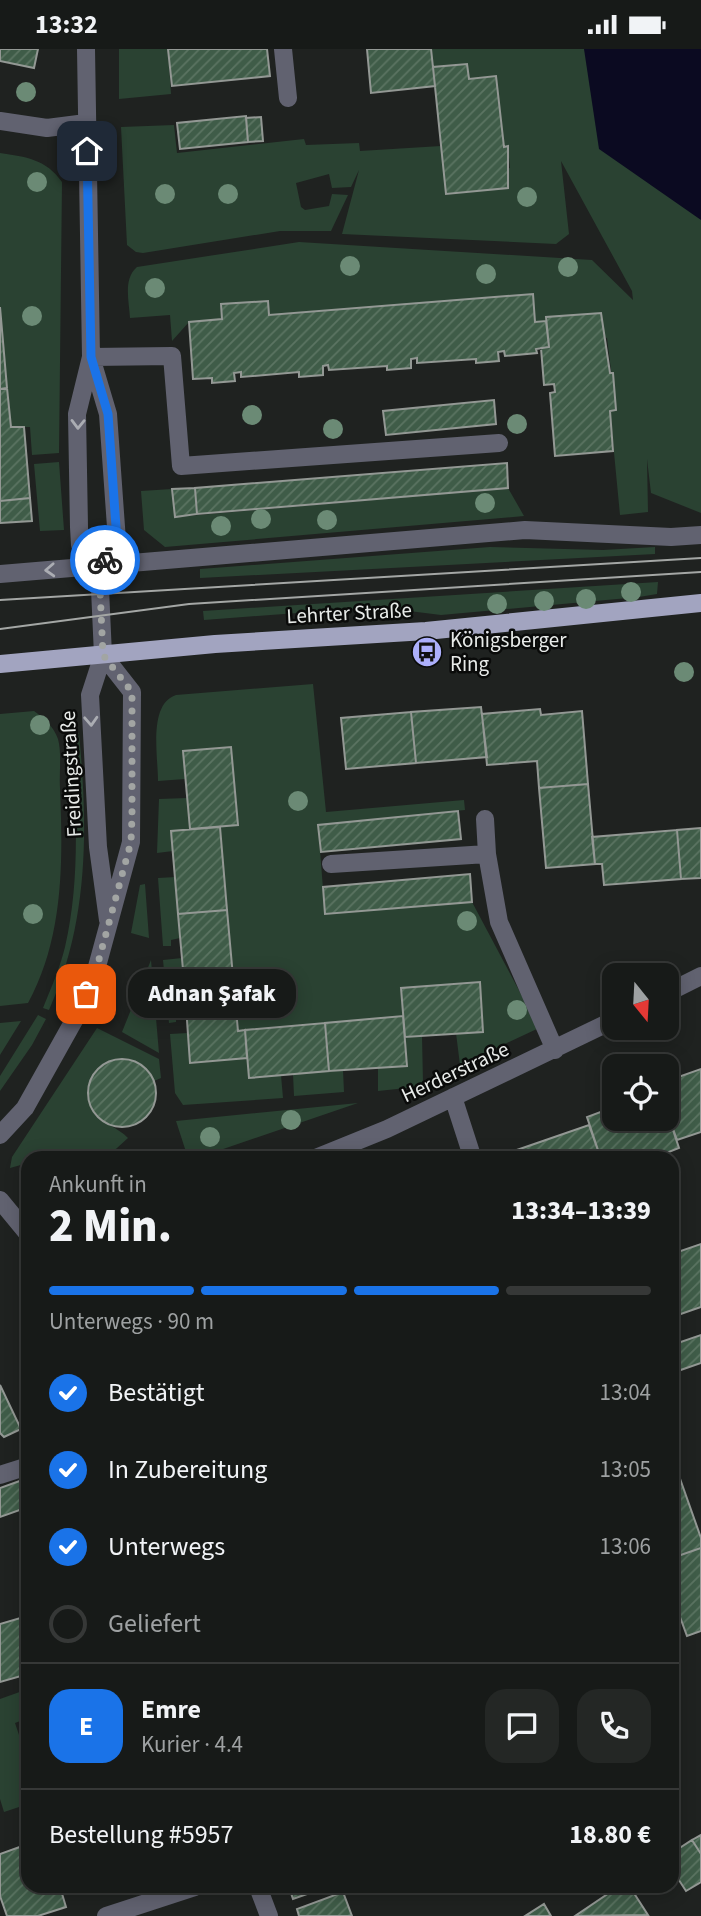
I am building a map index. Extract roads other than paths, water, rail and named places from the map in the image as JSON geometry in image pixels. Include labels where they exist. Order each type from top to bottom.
[{"type":"main road","name":"Lehrter Straße","points":[[0,664],[215,644],[426,631],[701,603]]},
{"type":"street","points":[[86,49],[91,357],[77,414],[80,545],[99,567]]},
{"type":"street","points":[[283,49],[288,98]]},
{"type":"street","points":[[0,121],[47,128],[86,124]]},
{"type":"street","points":[[91,357],[172,356],[181,466],[499,443]]},
{"type":"street","points":[[91,357],[108,414],[117,541],[99,567],[103,655]]},
{"type":"street","points":[[0,574],[526,530],[671,537],[701,535]]},
{"type":"street","name":"Freidingstraße","points":[[103,655],[90,695],[98,847],[108,920]]},
{"type":"street","name":"Freidingstraße","points":[[0,1135],[25,1108],[77,1015],[95,974],[131,842],[132,692],[103,655]]},
{"type":"street","points":[[485,819],[487,855],[499,922],[555,1050]]},
{"type":"street","points":[[331,865],[487,855]]},
{"type":"street","points":[[679,987],[701,976]]},
{"type":"street","name":"Herderstraße","points":[[333,1151],[387,1129],[602,1026]]},
{"type":"street","points":[[453,1097],[470,1151]]},
{"type":"street","points":[[0,1200],[21,1226]]},
{"type":"street","points":[[0,1475],[21,1468]]},
{"type":"street","points":[[106,1916],[177,1893]]},
{"type":"street","points":[[260,1893],[269,1916]]},
{"type":"water","points":[[584,49],[701,49],[701,220],[599,149]]},
{"type":"tram line","points":[[0,600],[701,558]]},
{"type":"tram line","points":[[0,629],[189,604],[701,572]]},
{"type":"place","name":"Königsberger Ring","points":[[427,652]]},
{"type":"place","name":"Adnan Şafak","points":[[86,994]]}]
